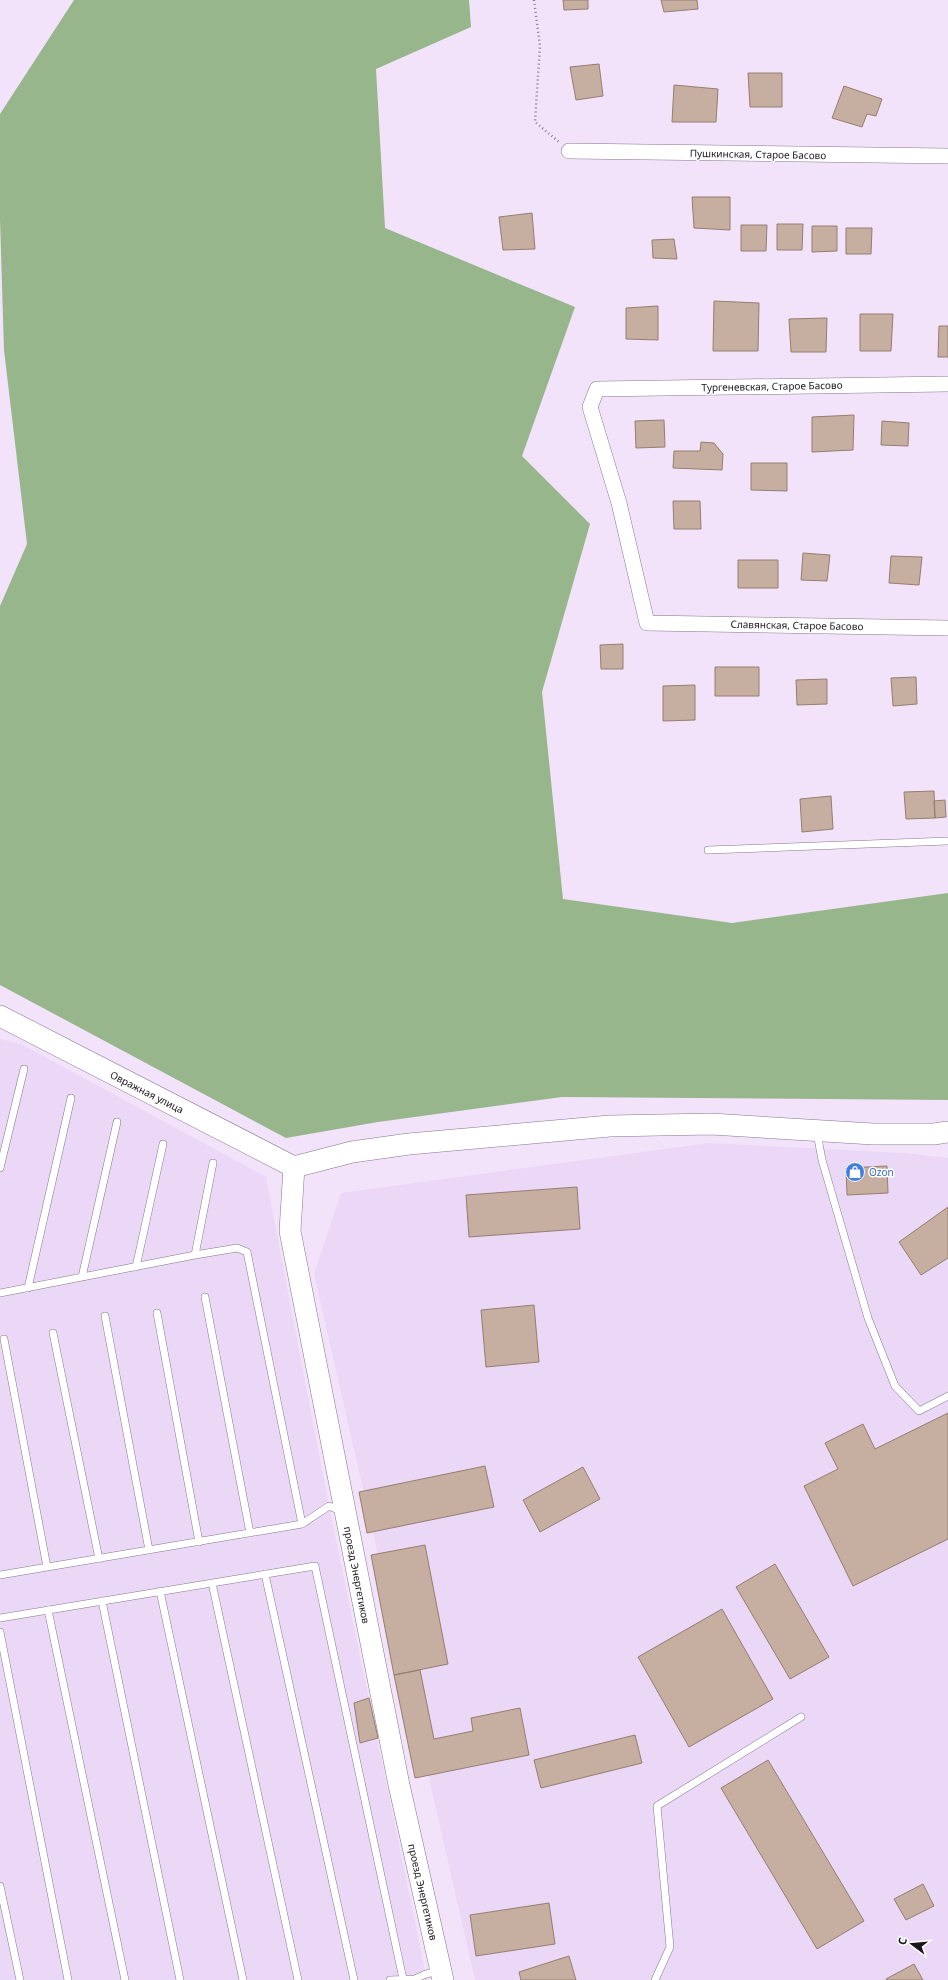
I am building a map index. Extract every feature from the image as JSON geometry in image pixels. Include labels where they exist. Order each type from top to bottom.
[{"type":"street","name":"Пушкинская, Старое Басово","points":[[569,151],[948,156]]},
{"type":"street","name":"Тургеневская, Старое Басово","points":[[647,623],[619,503],[590,407],[597,389],[948,384]]},
{"type":"street","name":"Славянская, Старое Басово","points":[[647,623],[948,628]]},
{"type":"street","name":"Овражная улица","points":[[0,1016],[294,1167]]},
{"type":"street","points":[[294,1167],[352,1152],[409,1144],[610,1126],[711,1124],[873,1134],[934,1134],[948,1132]]},
{"type":"street","name":"проезд Энергетиков","points":[[294,1167],[290,1231],[399,1785],[442,1975]]},
{"type":"lane","points":[[708,850],[948,841]]},
{"type":"lane","points":[[0,1168],[24,1069]]},
{"type":"lane","points":[[28,1288],[71,1098]]},
{"type":"lane","points":[[82,1277],[117,1122]]},
{"type":"lane","points":[[816,1130],[822,1160],[868,1318],[895,1386],[919,1411],[948,1396]]},
{"type":"lane","points":[[136,1266],[163,1144]]},
{"type":"lane","points":[[194,1255],[213,1163]]},
{"type":"lane","points":[[0,1293],[194,1255],[237,1248],[247,1252],[302,1524]]},
{"type":"lane","points":[[205,1297],[250,1533]]},
{"type":"lane","points":[[157,1313],[199,1542]]},
{"type":"lane","points":[[105,1316],[149,1550]]},
{"type":"lane","points":[[53,1333],[99,1559]]},
{"type":"lane","points":[[4,1339],[48,1568]]},
{"type":"lane","points":[[0,1576],[302,1524],[329,1506],[345,1513]]},
{"type":"lane","points":[[0,1618],[315,1566],[400,1980]]},
{"type":"lane","points":[[265,1574],[354,1980]]},
{"type":"lane","points":[[212,1583],[298,1980]]},
{"type":"lane","points":[[160,1592],[243,1980]]},
{"type":"lane","points":[[102,1601],[180,1980]]},
{"type":"lane","points":[[48,1610],[125,1980]]},
{"type":"lane","points":[[0,1632],[68,1980]]},
{"type":"lane","points":[[655,1980],[670,1947],[657,1806],[801,1717]]},
{"type":"lane","points":[[0,1886],[20,1980]]},
{"type":"lane","points":[[390,1980],[415,1980],[426,1974],[442,1975]]},
{"type":"path","points":[[534,0],[540,46],[535,122],[569,151]]},
{"type":"shaded area","points":[[0,1039],[21,1044],[266,1177],[329,1506],[427,1980],[0,1980]]},
{"type":"shaded area","points":[[709,1143],[904,1153],[948,1158],[948,1980],[475,1980],[314,1274],[341,1193]]},
{"type":"green space","points":[[74,0],[469,0],[471,27],[376,69],[385,228],[575,307],[522,456],[590,524],[542,692],[563,899],[732,923],[948,893],[948,1100],[562,1097],[378,1122],[286,1138],[0,985],[0,606],[27,544],[4,350],[0,219],[0,114]]},
{"type":"building","points":[[563,0],[588,0],[588,9],[564,10]]},
{"type":"building","points":[[661,0],[697,0],[698,9],[664,12]]},
{"type":"building","points":[[599,64],[603,96],[576,100],[570,67]]},
{"type":"building","points":[[748,73],[782,73],[782,107],[750,107]]},
{"type":"building","points":[[674,85],[718,89],[716,122],[672,122]]},
{"type":"building","points":[[844,86],[882,99],[876,116],[867,114],[862,127],[832,118]]},
{"type":"building","points":[[692,197],[730,197],[730,230],[694,228]]},
{"type":"building","points":[[532,213],[535,249],[503,250],[499,217]]},
{"type":"building","points":[[777,224],[803,224],[802,250],[777,250]]},
{"type":"building","points":[[741,225],[767,225],[766,251],[741,251]]},
{"type":"building","points":[[812,226],[837,226],[837,251],[812,252]]},
{"type":"building","points":[[846,228],[872,228],[871,254],[846,254]]},
{"type":"building","points":[[674,239],[677,259],[653,258],[652,240]]},
{"type":"building","points":[[714,301],[759,303],[758,351],[713,351]]},
{"type":"building","points":[[658,306],[658,340],[626,339],[626,308]]},
{"type":"building","points":[[860,314],[893,314],[891,351],[860,351]]},
{"type":"building","points":[[827,318],[826,352],[791,352],[789,319]]},
{"type":"building","points":[[939,326],[948,326],[948,357],[938,357]]},
{"type":"building","points":[[854,415],[853,450],[812,452],[812,417]]},
{"type":"building","points":[[664,420],[665,447],[636,448],[635,421]]},
{"type":"building","points":[[882,421],[909,423],[908,446],[881,445]]},
{"type":"building","points":[[701,442],[714,443],[723,454],[722,470],[673,468],[674,451],[700,451]]},
{"type":"building","points":[[751,463],[787,463],[787,491],[751,490]]},
{"type":"building","points":[[673,501],[700,501],[701,529],[674,529]]},
{"type":"building","points":[[803,553],[830,555],[827,581],[801,580]]},
{"type":"building","points":[[891,556],[922,557],[919,585],[889,583]]},
{"type":"building","points":[[738,560],[778,560],[778,588],[738,588]]},
{"type":"building","points":[[623,644],[623,669],[601,669],[600,645]]},
{"type":"building","points":[[715,667],[759,667],[759,696],[715,696]]},
{"type":"building","points":[[916,677],[917,704],[893,706],[891,678]]},
{"type":"building","points":[[827,679],[827,704],[797,705],[796,680]]},
{"type":"building","points":[[695,685],[695,720],[663,721],[663,686]]},
{"type":"building","points":[[934,791],[935,818],[906,819],[904,792]]},
{"type":"building","points":[[831,796],[833,829],[802,832],[800,799]]},
{"type":"building","points":[[945,800],[946,817],[935,818],[934,801]]},
{"type":"building","points":[[887,1166],[888,1193],[847,1195],[846,1168]]},
{"type":"building","points":[[577,1187],[580,1229],[469,1237],[466,1195]]},
{"type":"building","points":[[948,1207],[948,1258],[921,1275],[899,1242]]},
{"type":"building","points":[[534,1305],[539,1362],[486,1367],[481,1310]]},
{"type":"building","points":[[948,1413],[948,1539],[853,1586],[804,1486],[838,1469],[825,1443],[863,1424],[875,1449]]},
{"type":"building","points":[[485,1466],[494,1507],[367,1533],[359,1492]]},
{"type":"building","points":[[583,1467],[600,1499],[540,1532],[523,1500]]},
{"type":"building","points":[[425,1545],[448,1664],[394,1675],[371,1555]]},
{"type":"building","points":[[775,1564],[829,1657],[790,1679],[736,1587]]},
{"type":"building","points":[[722,1609],[773,1699],[689,1747],[638,1657]]},
{"type":"building","points":[[420,1670],[434,1739],[473,1731],[471,1718],[520,1708],[529,1755],[415,1778],[394,1675]]},
{"type":"building","points":[[369,1698],[378,1738],[360,1743],[354,1703]]},
{"type":"building","points":[[635,1735],[642,1763],[541,1788],[534,1760]]},
{"type":"building","points":[[768,1760],[864,1921],[817,1949],[721,1788]]},
{"type":"building","points":[[923,1884],[934,1906],[906,1920],[894,1899]]},
{"type":"building","points":[[549,1903],[555,1944],[476,1956],[470,1915]]},
{"type":"building","points":[[569,1956],[576,1980],[521,1980],[519,1972]]},
{"type":"building","points":[[914,1964],[923,1980],[886,1979]]},
{"type":"place","name":"Ozon","points":[[855,1172]]}]
